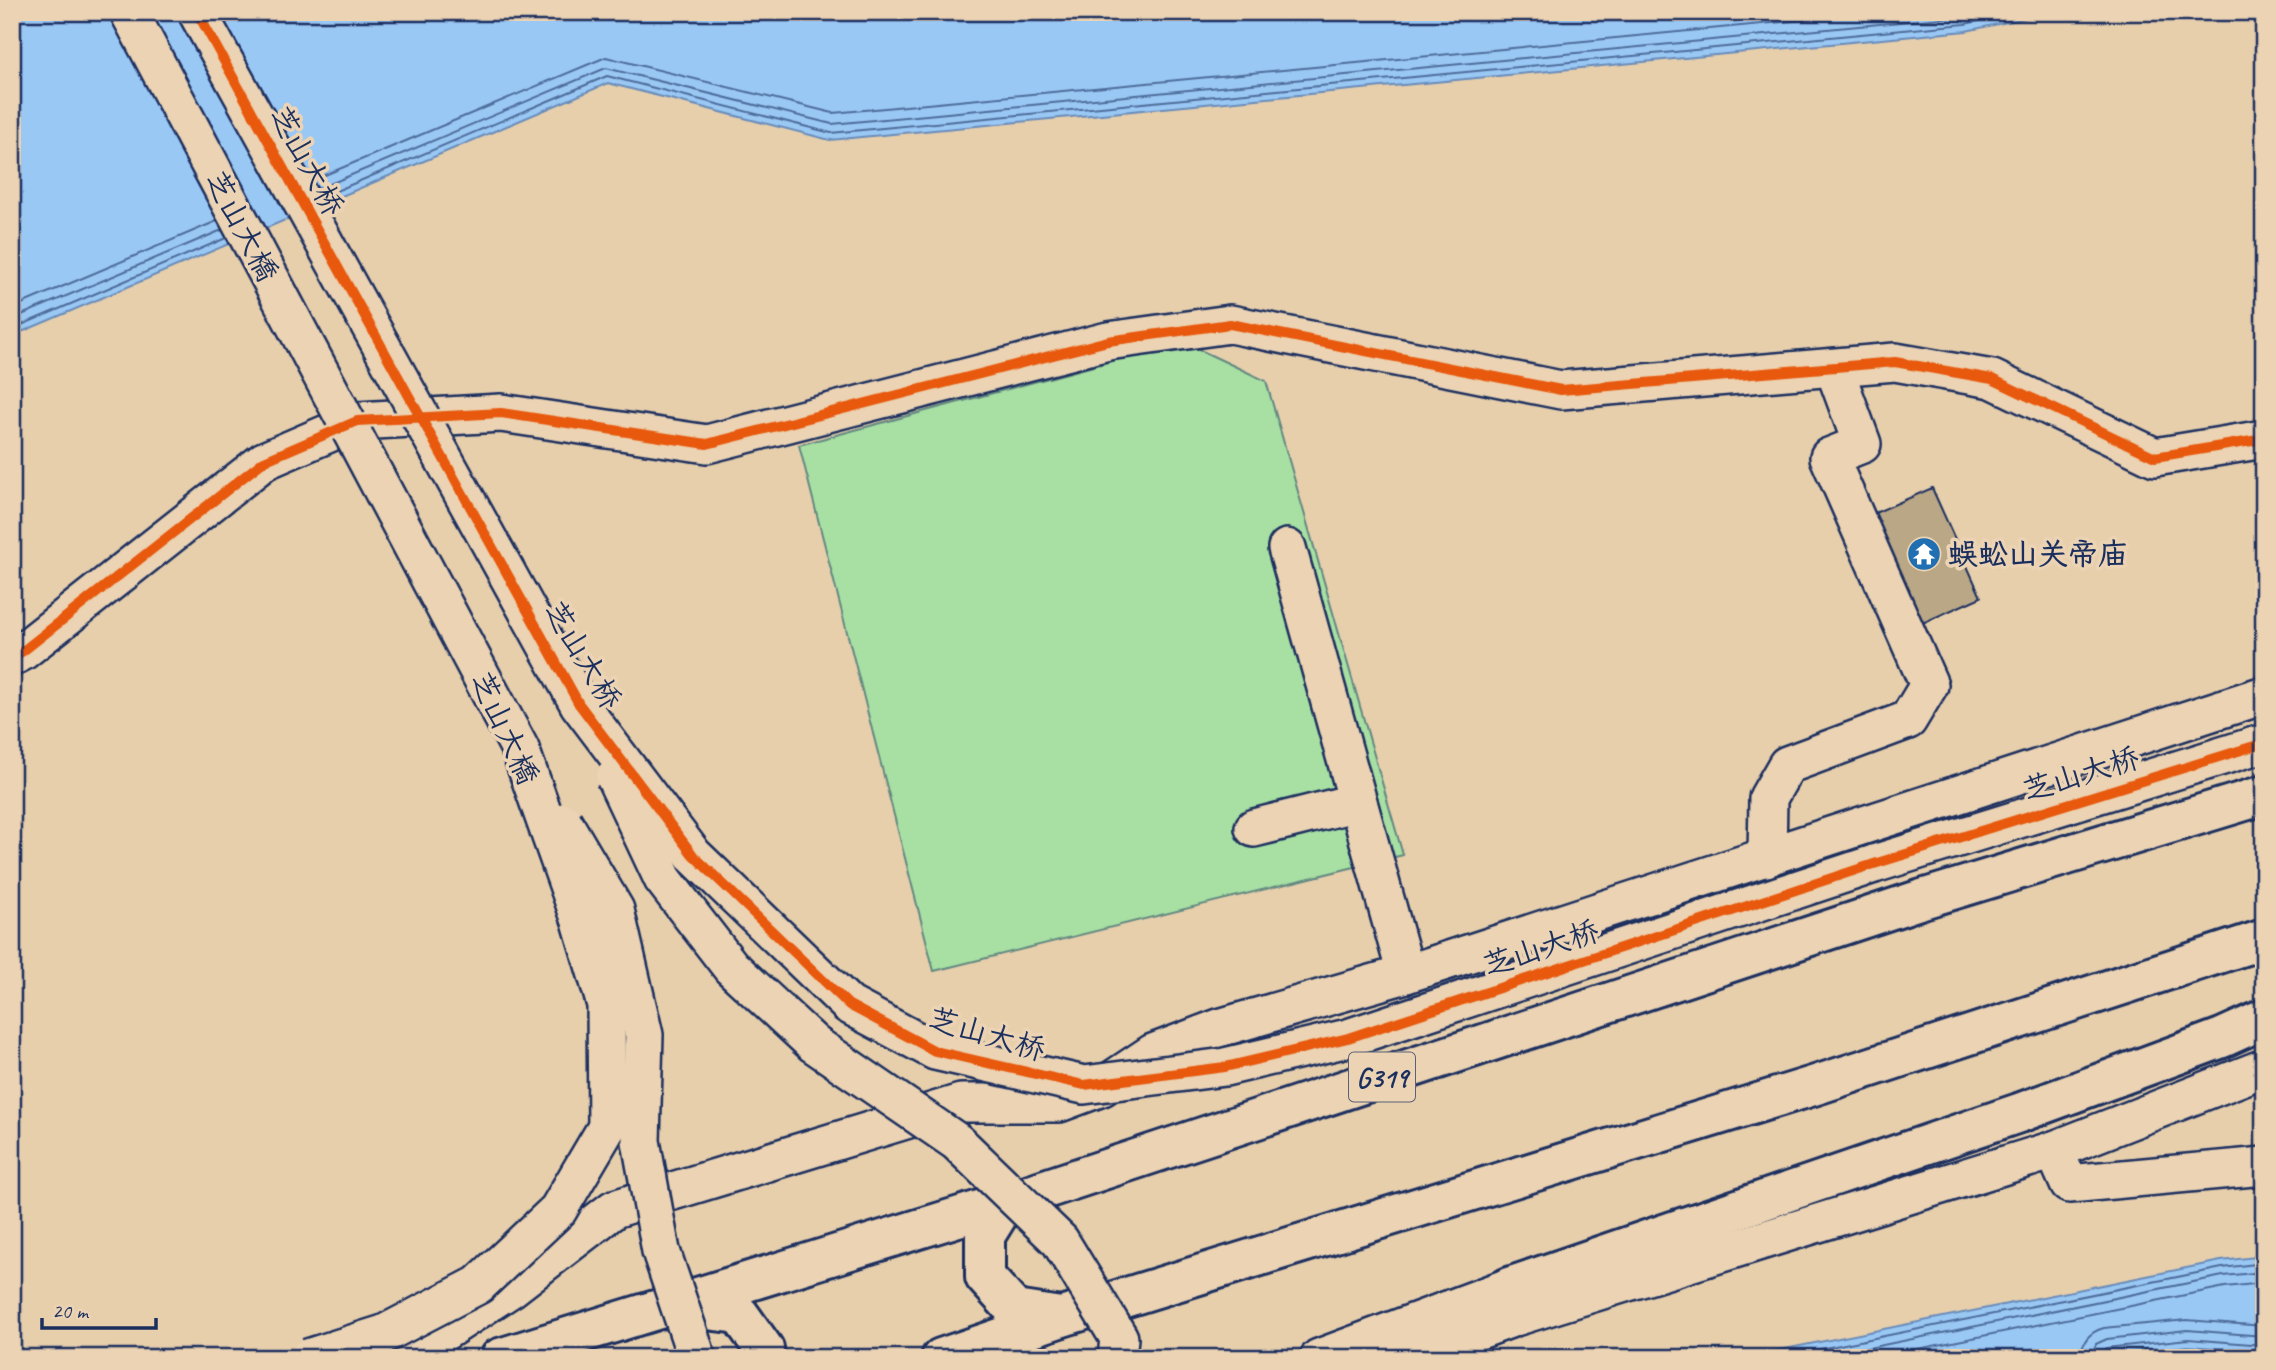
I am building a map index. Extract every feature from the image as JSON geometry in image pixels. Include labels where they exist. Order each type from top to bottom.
[{"type":"highway","name":"G319","points":[[500,1358],[1006,1202],[1919,900],[2264,795]]},
{"type":"highway","points":[[941,1358],[1062,1317],[1813,1086],[2264,939]]},
{"type":"highway","points":[[1510,1287],[2020,1113],[2222,1038],[2264,1019]]},
{"type":"highway","points":[[1006,1202],[985,1236],[985,1278],[1015,1310],[1062,1317]]},
{"type":"highway","points":[[667,1305],[739,1314],[764,1349],[763,1358]]},
{"type":"street","name":"芝山大橋","points":[[129,12],[520,749],[581,921],[606,1005],[607,1127],[558,1210],[478,1285],[384,1334],[308,1358]]},
{"type":"street","name":"芝山大桥","points":[[197,12],[579,704],[663,878],[731,967],[814,1044],[957,1142],[1060,1241],[1119,1338],[1117,1358]]},
{"type":"street","points":[[12,657],[264,461],[357,421],[501,413],[707,444],[1108,341],[1230,324],[1561,390],[1895,362],[1992,379],[2155,457],[2264,439]]},
{"type":"street","points":[[1767,858],[1768,798],[1787,765],[1908,720],[1929,685],[1829,457],[1862,444],[1834,368]]},
{"type":"street","points":[[1287,548],[1406,974]]},
{"type":"street","points":[[404,1358],[510,1289],[614,1209],[961,1103],[1059,1102],[1102,1087],[1153,1052],[1219,1028],[1406,974],[2264,695]]},
{"type":"street","name":"芝山大桥","points":[[579,704],[693,855],[849,1005],[935,1051],[1084,1085],[1225,1067],[1348,1038],[1874,864],[2264,743]]},
{"type":"street","points":[[520,749],[615,910],[643,1035],[641,1141],[656,1223],[662,1251],[698,1358]]},
{"type":"street","points":[[1254,828],[1358,802]]},
{"type":"street","points":[[1404,1358],[1515,1317],[2054,1150],[2264,1068]]},
{"type":"street","points":[[2054,1150],[2069,1184],[2264,1166]]},
{"type":"street","points":[[1320,1358],[1510,1287]]},
{"type":"green space","points":[[1183,342],[1266,381],[1403,855],[934,971],[799,445]]},
{"type":"water","points":[[12,12],[2053,12],[1966,31],[830,140],[608,83],[12,336]]},
{"type":"water","points":[[2264,1256],[2264,1352],[2188,1346],[2075,1358],[1740,1358],[2221,1261]]},
{"type":"building","points":[[1932,488],[1981,597],[1918,625],[1861,519]]},
{"type":"cycle path","points":[[197,12],[579,704],[693,855],[849,1005],[935,1051],[1084,1085],[1225,1067],[1348,1038],[1874,864],[2264,743]]},
{"type":"cycle path","points":[[12,657],[264,461],[357,421],[501,413],[707,444],[1108,341],[1230,324],[1561,390],[1895,362],[1992,379],[2155,457],[2264,439]]},
{"type":"place","name":"蜈蚣山关帝庙","points":[[1924,554]]}]
